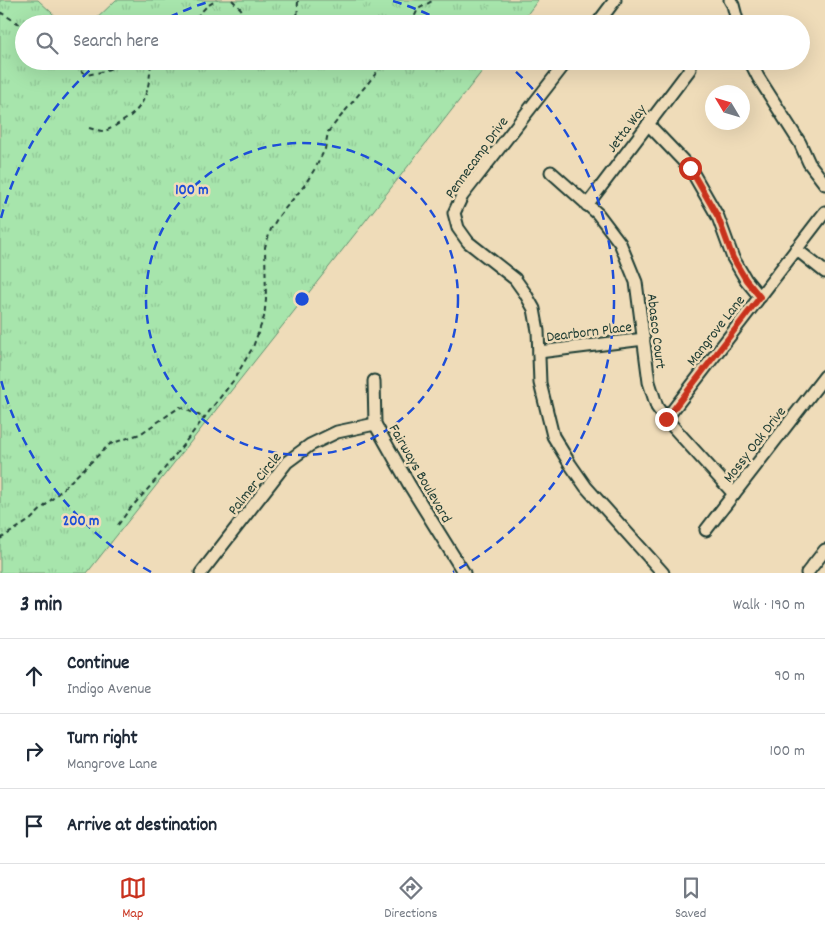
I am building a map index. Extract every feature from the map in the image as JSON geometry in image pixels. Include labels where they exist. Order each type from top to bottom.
[{"type":"street","points":[[604,15],[615,0]]},
{"type":"street","points":[[730,0],[735,15]]},
{"type":"street","name":"Pennecamp Drive","points":[[561,70],[462,196],[454,213],[458,228],[468,242],[515,279],[526,293],[534,309],[538,330],[540,383],[553,436],[586,487],[663,573]]},
{"type":"street","name":"Jetta Way","points":[[587,205],[689,70]]},
{"type":"street","points":[[754,70],[800,143],[809,163],[825,184]]},
{"type":"street","points":[[648,124],[690,168],[718,217],[733,258],[746,280],[760,297]]},
{"type":"street","name":"Abasco Court","points":[[551,172],[598,214],[620,243],[636,282],[648,382],[657,407],[734,494]]},
{"type":"street","name":"Mangrove Lane","points":[[666,419],[825,212]]},
{"type":"street","points":[[796,249],[825,272]]},
{"type":"street","name":"Dearborn Place","points":[[539,352],[644,338]]},
{"type":"street","name":"Mossy Oak Drive","points":[[706,530],[825,376]]},
{"type":"street","name":"Fairways Boulevard","points":[[374,381],[374,424],[464,573]]},
{"type":"street","name":"Palmer Circle","points":[[201,573],[288,462],[310,445],[337,432],[374,424]]},
{"type":"street","points":[[807,573],[825,550]]},
{"type":"path","points":[[198,15],[207,6],[217,0]]},
{"type":"path","points":[[232,0],[241,9],[243,15]]},
{"type":"path","points":[[297,15],[298,0]]},
{"type":"path","points":[[415,15],[418,9],[434,0]]},
{"type":"path","points":[[0,12],[15,22]]},
{"type":"path","points":[[80,70],[87,75],[106,70]]},
{"type":"path","points":[[89,128],[104,131],[121,123],[141,106],[148,92],[150,70]]},
{"type":"path","points":[[118,525],[233,381],[253,347],[264,317],[266,300],[265,247],[271,229],[278,216],[304,186],[316,167],[325,149],[328,132],[379,70]]},
{"type":"path","points":[[0,539],[30,520],[110,444],[140,434],[180,407],[204,418]]},
{"type":"green space","points":[[0,0],[38,0],[54,15],[15,15],[15,70],[483,70],[87,573],[0,573]]},
{"type":"green space","points":[[116,0],[538,0],[527,15],[100,15]]},
{"type":"route","points":[[666,419],[760,297],[746,280],[733,258],[718,217],[690,168]]}]
